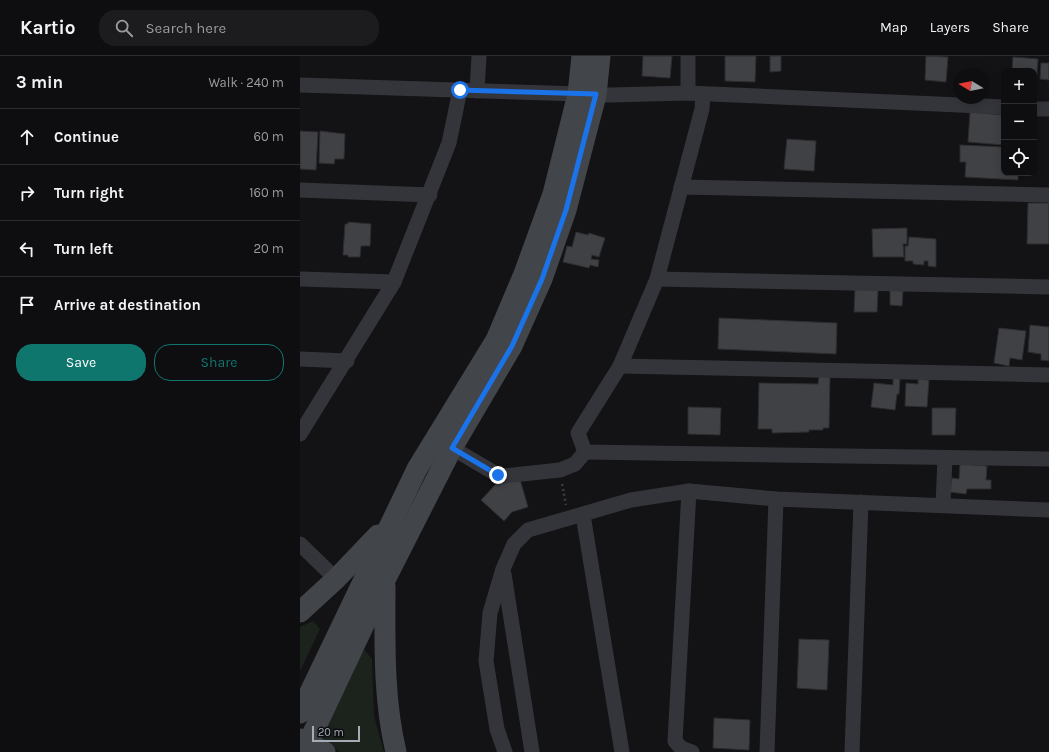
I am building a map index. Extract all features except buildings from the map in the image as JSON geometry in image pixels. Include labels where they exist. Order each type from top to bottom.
[{"type":"street","points":[[478,91],[479,56]]},
{"type":"street","points":[[309,746],[386,578],[452,448],[512,346],[542,279],[566,210],[587,94],[582,56]]},
{"type":"street","points":[[300,713],[417,469],[496,340],[524,274],[600,56]]},
{"type":"street","points":[[688,56],[688,93]]},
{"type":"street","points":[[300,85],[587,94],[688,93],[1001,107]]},
{"type":"street","points":[[300,434],[394,282],[430,195],[449,143],[460,90]]},
{"type":"street","points":[[585,452],[578,433],[620,366],[657,279],[702,109],[703,94]]},
{"type":"street","points":[[1037,109],[1049,109]]},
{"type":"street","points":[[681,187],[1049,195]]},
{"type":"street","points":[[300,190],[430,195]]},
{"type":"street","points":[[300,279],[394,282]]},
{"type":"street","points":[[657,279],[1049,287]]},
{"type":"street","points":[[300,359],[346,361]]},
{"type":"street","points":[[620,366],[1049,375]]},
{"type":"street","points":[[452,448],[498,475],[504,476],[560,470],[575,464],[585,452]]},
{"type":"street","points":[[585,452],[945,458],[1049,458]]},
{"type":"street","points":[[943,505],[945,458]]},
{"type":"street","points":[[505,752],[497,729],[486,661],[490,613],[503,569],[514,544],[528,530],[631,500],[689,491],[776,499],[1049,510]]},
{"type":"street","points":[[689,491],[675,741],[681,748],[692,752]]},
{"type":"street","points":[[767,752],[776,499]]},
{"type":"street","points":[[852,752],[861,502]]},
{"type":"street","points":[[583,515],[622,752]]},
{"type":"street","points":[[300,612],[336,579],[390,524]]},
{"type":"street","points":[[300,544],[336,579]]},
{"type":"street","points":[[503,569],[532,752]]},
{"type":"street","points":[[386,578],[384,669],[386,703],[396,752]]},
{"type":"path","points":[[560,470],[568,519]]},
{"type":"shaded area","points":[[313,621],[320,629],[300,671],[300,627]]},
{"type":"shaded area","points":[[365,650],[372,659],[374,716],[384,752],[340,752],[316,734],[355,651]]},
{"type":"route","points":[[460,90],[596,94],[566,210],[542,279],[512,346],[483,392],[452,448],[498,475]]}]
